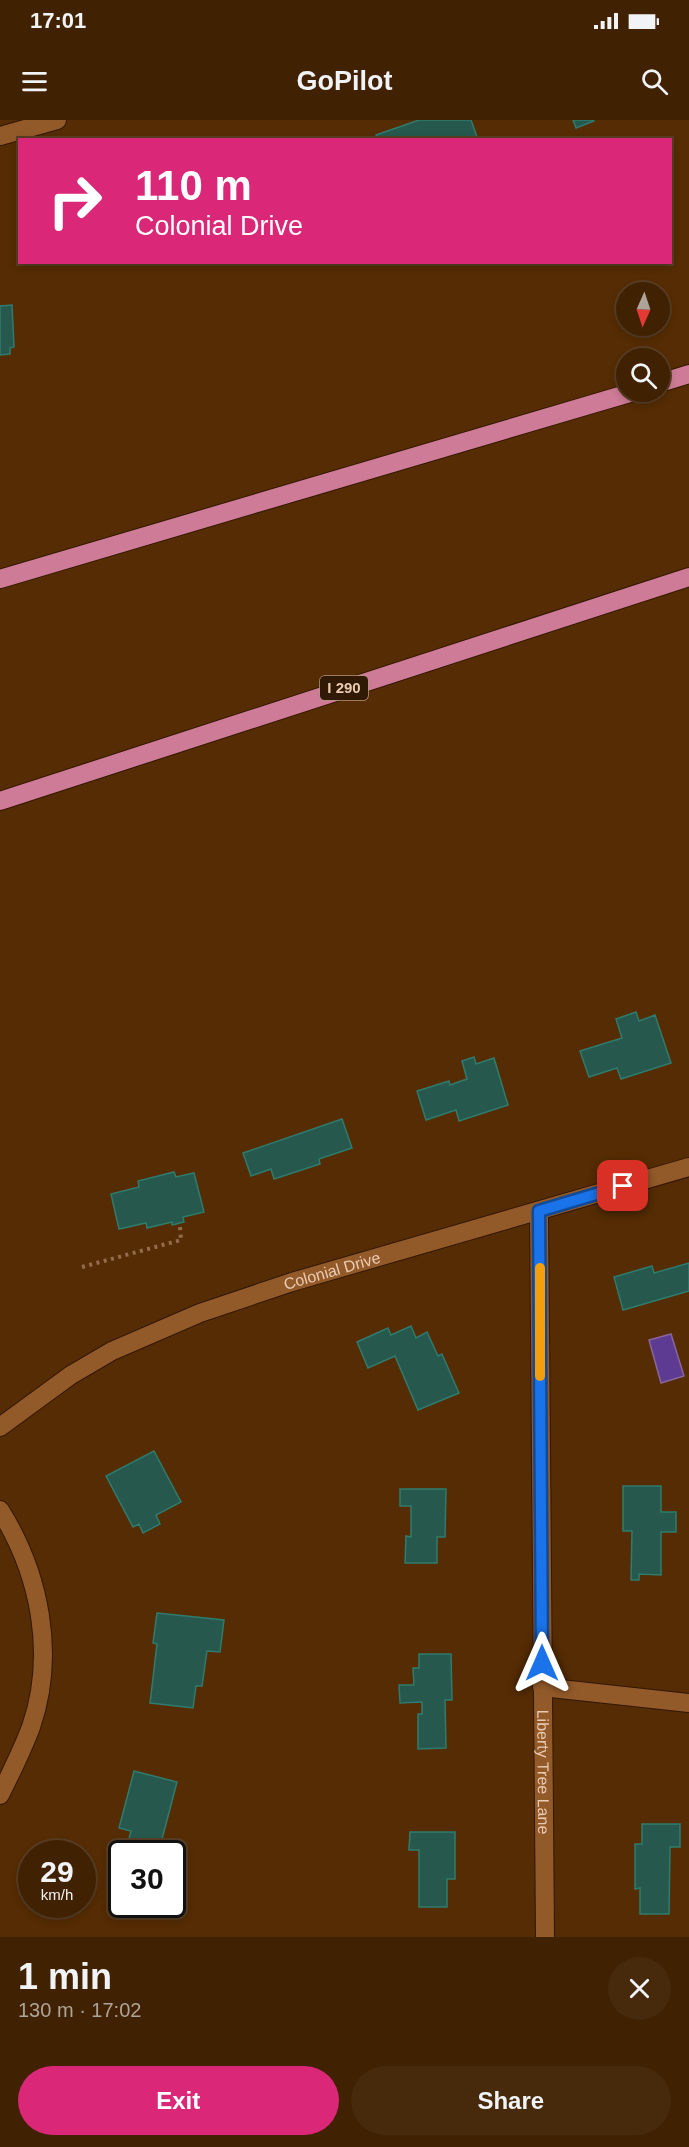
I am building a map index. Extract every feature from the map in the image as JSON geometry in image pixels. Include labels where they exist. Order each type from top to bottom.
[{"type":"highway","points":[[670,381],[689,374]]},
{"type":"highway","points":[[0,579],[616,397]]},
{"type":"highway","name":"I 290","points":[[0,801],[689,577]]},
{"type":"street","points":[[0,136],[57,120]]},
{"type":"street","name":"Colonial Drive","points":[[0,1427],[71,1375],[112,1351],[191,1317],[292,1282],[689,1167]]},
{"type":"street","name":"Liberty Tree Lane","points":[[539,1211],[545,1937]]},
{"type":"street","points":[[0,1510],[25,1556],[40,1612],[42,1640],[42,1669],[31,1726],[0,1795]]},
{"type":"street","points":[[542,1687],[689,1703]]},
{"type":"path","points":[[82,1267],[180,1240],[180,1227]]},
{"type":"shaded area","points":[[671,1334],[684,1376],[661,1383],[649,1340]]},
{"type":"building","points":[[419,120],[471,120],[477,137],[377,138],[376,135]]},
{"type":"building","points":[[573,120],[593,120],[594,121],[576,128]]},
{"type":"building","points":[[12,305],[14,347],[10,348],[10,354],[0,355],[0,306]]},
{"type":"building","points":[[636,1012],[639,1021],[655,1015],[671,1063],[621,1079],[617,1068],[589,1077],[580,1051],[622,1038],[616,1019]]},
{"type":"building","points":[[474,1057],[476,1064],[494,1058],[508,1105],[459,1121],[456,1110],[426,1120],[417,1091],[449,1081],[450,1085],[467,1079],[462,1061]]},
{"type":"building","points":[[342,1119],[352,1148],[319,1159],[320,1164],[274,1179],[271,1169],[251,1176],[243,1153]]},
{"type":"building","points":[[174,1172],[176,1177],[194,1173],[204,1212],[183,1217],[184,1222],[172,1225],[172,1222],[147,1228],[146,1223],[119,1229],[111,1194],[139,1187],[138,1181]]},
{"type":"building","points":[[689,1263],[689,1291],[623,1310],[614,1277],[652,1266],[654,1273]]},
{"type":"building","points":[[411,1326],[416,1338],[427,1332],[438,1356],[442,1354],[459,1393],[418,1410],[395,1356],[368,1368],[357,1342],[388,1328],[391,1335]]},
{"type":"building","points":[[154,1451],[181,1502],[156,1515],[160,1524],[143,1533],[139,1524],[133,1527],[106,1476]]},
{"type":"building","points":[[623,1486],[661,1486],[661,1512],[676,1512],[676,1532],[661,1532],[661,1575],[639,1574],[639,1580],[631,1580],[632,1531],[623,1531]]},
{"type":"building","points":[[400,1489],[446,1489],[445,1537],[437,1537],[437,1563],[405,1563],[406,1536],[411,1537],[411,1506],[400,1506]]},
{"type":"building","points":[[157,1613],[224,1620],[220,1652],[207,1651],[202,1686],[196,1686],[193,1708],[150,1703],[157,1644],[153,1643]]},
{"type":"building","points":[[419,1654],[451,1654],[452,1700],[445,1700],[446,1748],[418,1749],[418,1714],[422,1714],[422,1702],[400,1703],[399,1685],[414,1685],[413,1668],[419,1668]]},
{"type":"building","points":[[134,1771],[177,1782],[162,1840],[129,1840],[131,1831],[119,1828]]},
{"type":"building","points":[[642,1824],[680,1824],[680,1847],[670,1847],[669,1914],[640,1914],[640,1888],[635,1889],[635,1844],[642,1844]]},
{"type":"building","points":[[410,1832],[455,1832],[455,1879],[447,1879],[447,1907],[419,1907],[419,1850],[409,1850]]},
{"type":"slow traffic","points":[[540,1268],[540,1376]]},
{"type":"route","points":[[542,1663],[539,1211],[623,1186]]}]
